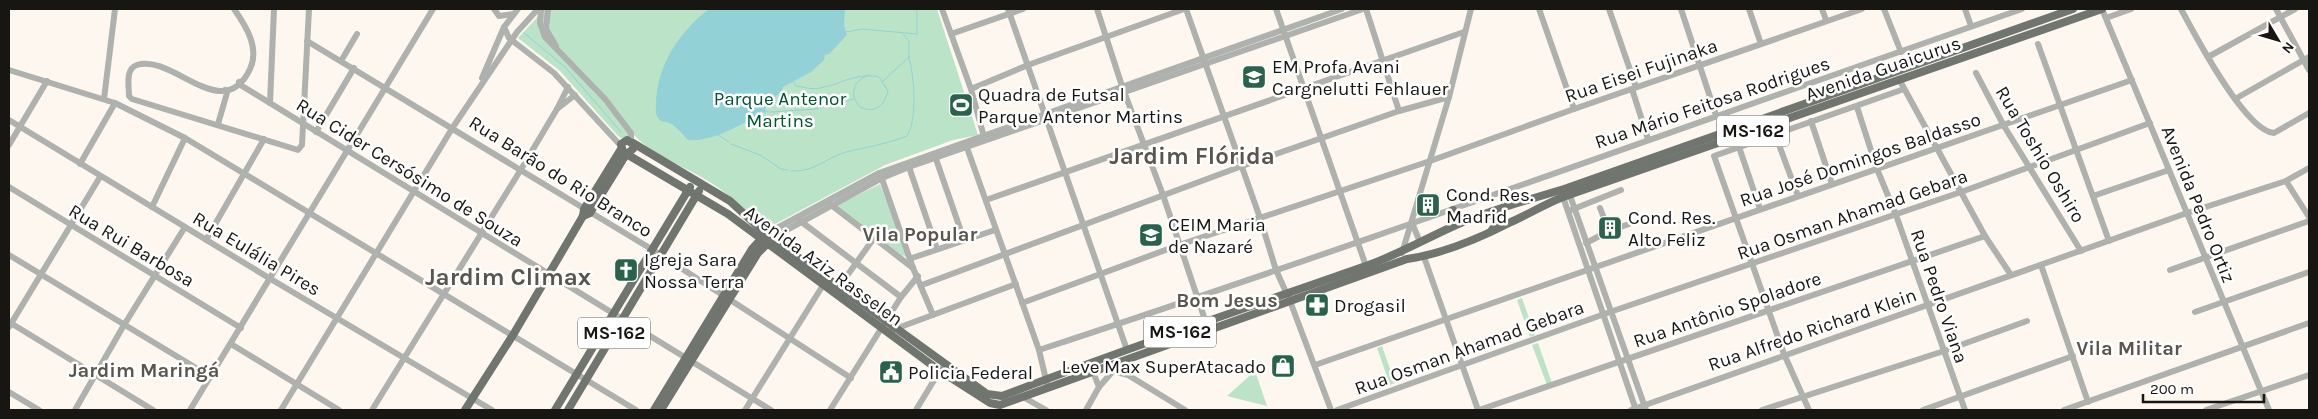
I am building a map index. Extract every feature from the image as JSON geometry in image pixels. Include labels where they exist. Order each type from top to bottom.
[{"type":"main road","name":"Avenida Guaicurus","points":[[1208,326],[1286,292],[1407,259],[1425,260],[1491,231],[1565,193],[2073,9]]},
{"type":"main road","name":"Avenida Guaicurus","points":[[995,396],[1002,396],[1047,384],[1208,326],[1290,301],[1367,270],[1420,242],[1483,214],[1565,193],[1900,80],[2102,9]]},
{"type":"main road","points":[[465,410],[513,335],[624,150],[633,149],[632,142]]},
{"type":"main road","name":"Avenida Aziz Rasselen","points":[[632,142],[730,202],[766,239]]},
{"type":"main road","name":"Avenida Aziz Rasselen","points":[[624,150],[766,239],[990,403],[1001,406]]},
{"type":"main road","name":"MS-162","points":[[555,410],[694,181]]},
{"type":"main road","name":"MS-162","points":[[568,410],[702,185]]},
{"type":"main road","points":[[1453,210],[1454,220],[1460,223]]},
{"type":"main road","points":[[1483,214],[1491,214],[1498,218],[1498,222],[1491,231]]},
{"type":"main road","points":[[661,410],[688,360],[726,297],[766,239]]},
{"type":"main road","points":[[1420,242],[1419,248],[1425,260]]},
{"type":"main road","name":"Avenida Aziz Rasselen","points":[[825,281],[839,287],[884,326],[895,328],[942,368],[987,394],[995,396]]},
{"type":"main road","points":[[654,410],[688,360]]},
{"type":"main road","name":"Avenida Guaicurus","points":[[1001,406],[1037,392],[1047,384]]},
{"type":"street","points":[[104,99],[115,9]]},
{"type":"street","points":[[234,9],[249,32],[253,48],[251,66],[240,82],[225,90],[207,89],[157,66],[138,65],[129,73],[129,96],[132,99],[298,150],[301,148],[303,123],[308,9]]},
{"type":"street","points":[[270,103],[274,9]]},
{"type":"street","points":[[190,410],[433,9]]},
{"type":"street","points":[[281,410],[479,88],[512,40],[540,9]]},
{"type":"street","points":[[540,9],[540,23],[544,37],[558,49],[620,118],[632,133],[632,142]]},
{"type":"street","points":[[548,9],[546,29],[558,49]]},
{"type":"street","points":[[942,9],[971,89],[984,138]]},
{"type":"street","points":[[951,34],[1009,11],[1023,9]]},
{"type":"street","points":[[1097,9],[1123,90],[1163,195],[1208,326]]},
{"type":"street","points":[[971,89],[1028,65],[1185,9],[1242,166],[1276,270],[1316,365],[1331,410]]},
{"type":"street","points":[[1276,9],[1367,270]]},
{"type":"street","points":[[766,239],[881,175],[1204,61],[1283,29],[1342,9]]},
{"type":"street","points":[[1204,61],[1286,37],[1364,9],[1384,60],[1399,112]]},
{"type":"street","points":[[1402,253],[1449,97],[1471,9]]},
{"type":"street","points":[[1539,9],[1574,109]]},
{"type":"street","points":[[1609,9],[1648,139]]},
{"type":"street","points":[[1680,9],[1716,115]]},
{"type":"street","points":[[1749,9],[1761,44]]},
{"type":"street","points":[[1822,9],[1826,20]]},
{"type":"street","name":"Rua Eisei Fujinaka","points":[[1022,303],[1179,245],[1430,161],[1826,20],[1862,9]]},
{"type":"street","points":[[1884,9],[1901,52]]},
{"type":"street","points":[[1964,9],[1971,26]]},
{"type":"street","name":"Rua Mário Feitosa Rodrigues","points":[[1039,350],[1453,210],[1648,139],[2022,9]]},
{"type":"street","name":"Avenida Pedro Ortiz","points":[[2102,9],[2269,410]]},
{"type":"street","points":[[2106,18],[2131,9]]},
{"type":"street","points":[[2181,9],[2208,58],[2235,98],[2263,131],[2274,133],[2309,113]]},
{"type":"street","points":[[2276,9],[2306,58],[2309,70]]},
{"type":"street","points":[[2208,58],[2295,9]]},
{"type":"street","points":[[494,11],[502,17],[516,11]]},
{"type":"street","points":[[479,88],[504,27],[516,11]]},
{"type":"street","points":[[1009,11],[1128,354],[1126,365],[1128,375]]},
{"type":"street","points":[[504,27],[507,36],[554,73],[624,150]]},
{"type":"street","points":[[986,200],[1464,32]]},
{"type":"street","points":[[341,60],[357,34]]},
{"type":"street","name":"Rua Barão do Rio Branco","points":[[307,40],[454,127],[520,171],[588,209],[850,378]]},
{"type":"street","points":[[2038,44],[2109,241]]},
{"type":"street","points":[[2235,98],[2306,58]]},
{"type":"street","points":[[316,132],[354,68]]},
{"type":"street","points":[[9,70],[115,103],[185,138],[636,410]]},
{"type":"street","name":"Rua Toshio Oshiro","points":[[1976,72],[2004,126],[2080,251]]},
{"type":"street","points":[[1900,80],[1985,236],[2011,276],[2187,213],[2286,181],[2309,168]]},
{"type":"street","name":"Rua José Domingos Baldasso","points":[[1316,365],[1447,321],[1591,268],[2132,80]]},
{"type":"street","points":[[9,145],[47,81]]},
{"type":"street","name":"Rua Cider Cersósimo de Souza","points":[[240,82],[316,132],[771,410]]},
{"type":"street","points":[[372,410],[520,171],[568,87]]},
{"type":"street","points":[[1809,410],[1784,354],[1714,156],[1904,89]]},
{"type":"street","points":[[218,124],[227,93],[225,90]]},
{"type":"street","points":[[557,109],[575,95]]},
{"type":"street","points":[[562,96],[568,101]]},
{"type":"street","points":[[922,285],[1242,166],[1399,112],[1449,97]]},
{"type":"street","points":[[80,164],[115,103]]},
{"type":"street","name":"Rua Pedro Viana","points":[[1857,107],[1877,169],[1896,215],[1965,410]]},
{"type":"street","name":"Rua Eulália Pires","points":[[9,120],[100,177],[492,410]]},
{"type":"street","points":[[1811,121],[1832,184]]},
{"type":"street","name":"Rua Osman Ahamad Gebara","points":[[1337,410],[1610,312],[1896,215],[2150,123]]},
{"type":"street","points":[[1775,134],[1798,196]]},
{"type":"street","points":[[152,207],[185,138]]},
{"type":"street","points":[[206,240],[264,139]]},
{"type":"street","points":[[881,175],[936,159],[966,144]]},
{"type":"street","points":[[966,144],[1039,350],[1047,384]]},
{"type":"street","points":[[1739,147],[1760,209]]},
{"type":"street","points":[[936,159],[964,240]]},
{"type":"street","points":[[909,167],[937,249]]},
{"type":"street","points":[[2093,196],[2169,170]]},
{"type":"street","points":[[881,175],[912,258],[913,268]]},
{"type":"street","points":[[100,177],[9,324],[153,410]]},
{"type":"street","points":[[2170,270],[2309,219],[2286,181]]},
{"type":"street","name":"Rua Rui Barbosa","points":[[9,187],[154,277],[241,328]]},
{"type":"street","points":[[1571,210],[1621,190]]},
{"type":"street","points":[[1565,193],[1591,268],[1610,312],[1645,408]]},
{"type":"street","points":[[830,203],[913,268],[922,285],[933,315]]},
{"type":"street","points":[[1600,208],[1609,231]]},
{"type":"street","points":[[1571,210],[1586,243],[1603,315],[1620,362],[1634,410]]},
{"type":"street","points":[[799,220],[901,297]]},
{"type":"street","points":[[1412,223],[1420,242]]},
{"type":"street","points":[[1586,243],[1609,231],[1629,224]]},
{"type":"street","points":[[75,410],[94,374],[185,227]]},
{"type":"street","points":[[912,258],[995,230]]},
{"type":"street","name":"Rua Antônio Spoladore","points":[[1479,410],[1985,236]]},
{"type":"street","points":[[839,287],[855,262],[874,238]]},
{"type":"street","points":[[9,255],[211,377]]},
{"type":"street","points":[[1425,260],[1479,410]]},
{"type":"street","points":[[2041,265],[2088,402]]},
{"type":"street","points":[[2195,312],[2309,272]]},
{"type":"street","points":[[830,410],[901,297],[918,276]]},
{"type":"street","name":"Rua Alfredo Richard Klein","points":[[1634,410],[1645,408],[1784,354],[2011,276]]},
{"type":"street","points":[[745,410],[825,281]]},
{"type":"street","points":[[895,328],[1016,284]]},
{"type":"street","points":[[1762,410],[1944,351],[2027,321]]},
{"type":"street","points":[[2064,410],[2309,322]]},
{"type":"street","points":[[231,344],[296,386],[338,410]]},
{"type":"street","points":[[1923,410],[2073,356]]},
{"type":"street","points":[[1092,367],[1100,386]]},
{"type":"street","points":[[916,410],[942,368]]},
{"type":"street","points":[[1086,410],[1100,386],[1113,371],[1128,375],[1174,407],[1185,410]]},
{"type":"street","points":[[2206,410],[2309,375]]},
{"type":"street","points":[[9,392],[39,410]]},
{"type":"street","points":[[1037,392],[1036,402],[1042,408]]},
{"type":"street","points":[[1023,397],[1042,408]]},
{"type":"green space","name":"Parque Antenor Martins","points":[[545,9],[937,9],[978,135],[953,140],[885,165],[766,229],[713,184],[650,149],[632,133],[630,137],[621,138],[617,135],[560,71],[518,38]]},
{"type":"green space","points":[[880,184],[908,254],[907,257],[901,255],[835,206]]},
{"type":"green space","points":[[1522,298],[1535,335],[1530,337],[1517,300]]},
{"type":"green space","points":[[1538,343],[1552,383],[1547,385],[1532,345]]},
{"type":"green space","points":[[1382,346],[1395,383],[1390,385],[1377,348]]},
{"type":"green space","points":[[1255,371],[1267,406],[1227,396]]},
{"type":"water","points":[[709,9],[845,9],[844,26],[847,35],[829,54],[825,55],[824,60],[811,72],[783,87],[782,91],[765,108],[766,114],[762,111],[727,132],[707,138],[688,140],[673,125],[661,121],[656,115],[657,89],[672,50],[698,18]]},
{"type":"waterway","points":[[846,32],[862,29],[917,34],[917,9]]},
{"type":"waterway","points":[[524,33],[565,67],[621,132]]},
{"type":"waterway","points":[[883,81],[909,57],[909,41],[903,34]]},
{"type":"waterway","points":[[791,171],[800,171],[814,167],[846,152],[907,136],[913,119],[914,108],[909,57]]},
{"type":"waterway","points":[[792,80],[796,86],[817,89],[856,77],[863,76],[871,76],[879,77],[888,91],[887,96],[882,104],[870,110],[860,107],[854,97],[856,84],[864,77],[869,75]]},
{"type":"waterway","points":[[771,112],[815,109],[853,99]]},
{"type":"waterway","points":[[717,134],[729,142]]},
{"type":"waterway","points":[[731,144],[760,155],[781,169],[788,170]]},
{"type":"place","name":"EM Profª Avani Cargnelutti Fehlauer","points":[[1254,77]]},
{"type":"place","name":"Quadra de Futsal Parque Antenor Martins","points":[[961,105]]},
{"type":"place","name":"Cond. Res. Madrid","points":[[1428,205]]},
{"type":"place","name":"Cond. Res. Alto Feliz","points":[[1610,228]]},
{"type":"place","name":"CEIM Maria de Nazaré","points":[[1151,235]]},
{"type":"place","name":"Igreja Sara Nossa Terra","points":[[626,270]]},
{"type":"place","name":"Drogasil","points":[[1317,305]]},
{"type":"place","name":"Leve Max SuperAtacado","points":[[1283,366]]},
{"type":"place","name":"Policia Federal","points":[[891,372]]},
{"type":"district","name":"Jardim Flórida","points":[[1192,156]]},
{"type":"district","name":"Vila Popular","points":[[920,234]]},
{"type":"district","name":"Jardim Climax","points":[[508,277]]},
{"type":"district","name":"Bom Jesus","points":[[1227,300]]},
{"type":"district","name":"Vila Militar","points":[[2129,348]]},
{"type":"district","name":"Jardim Maringá","points":[[144,370]]}]
